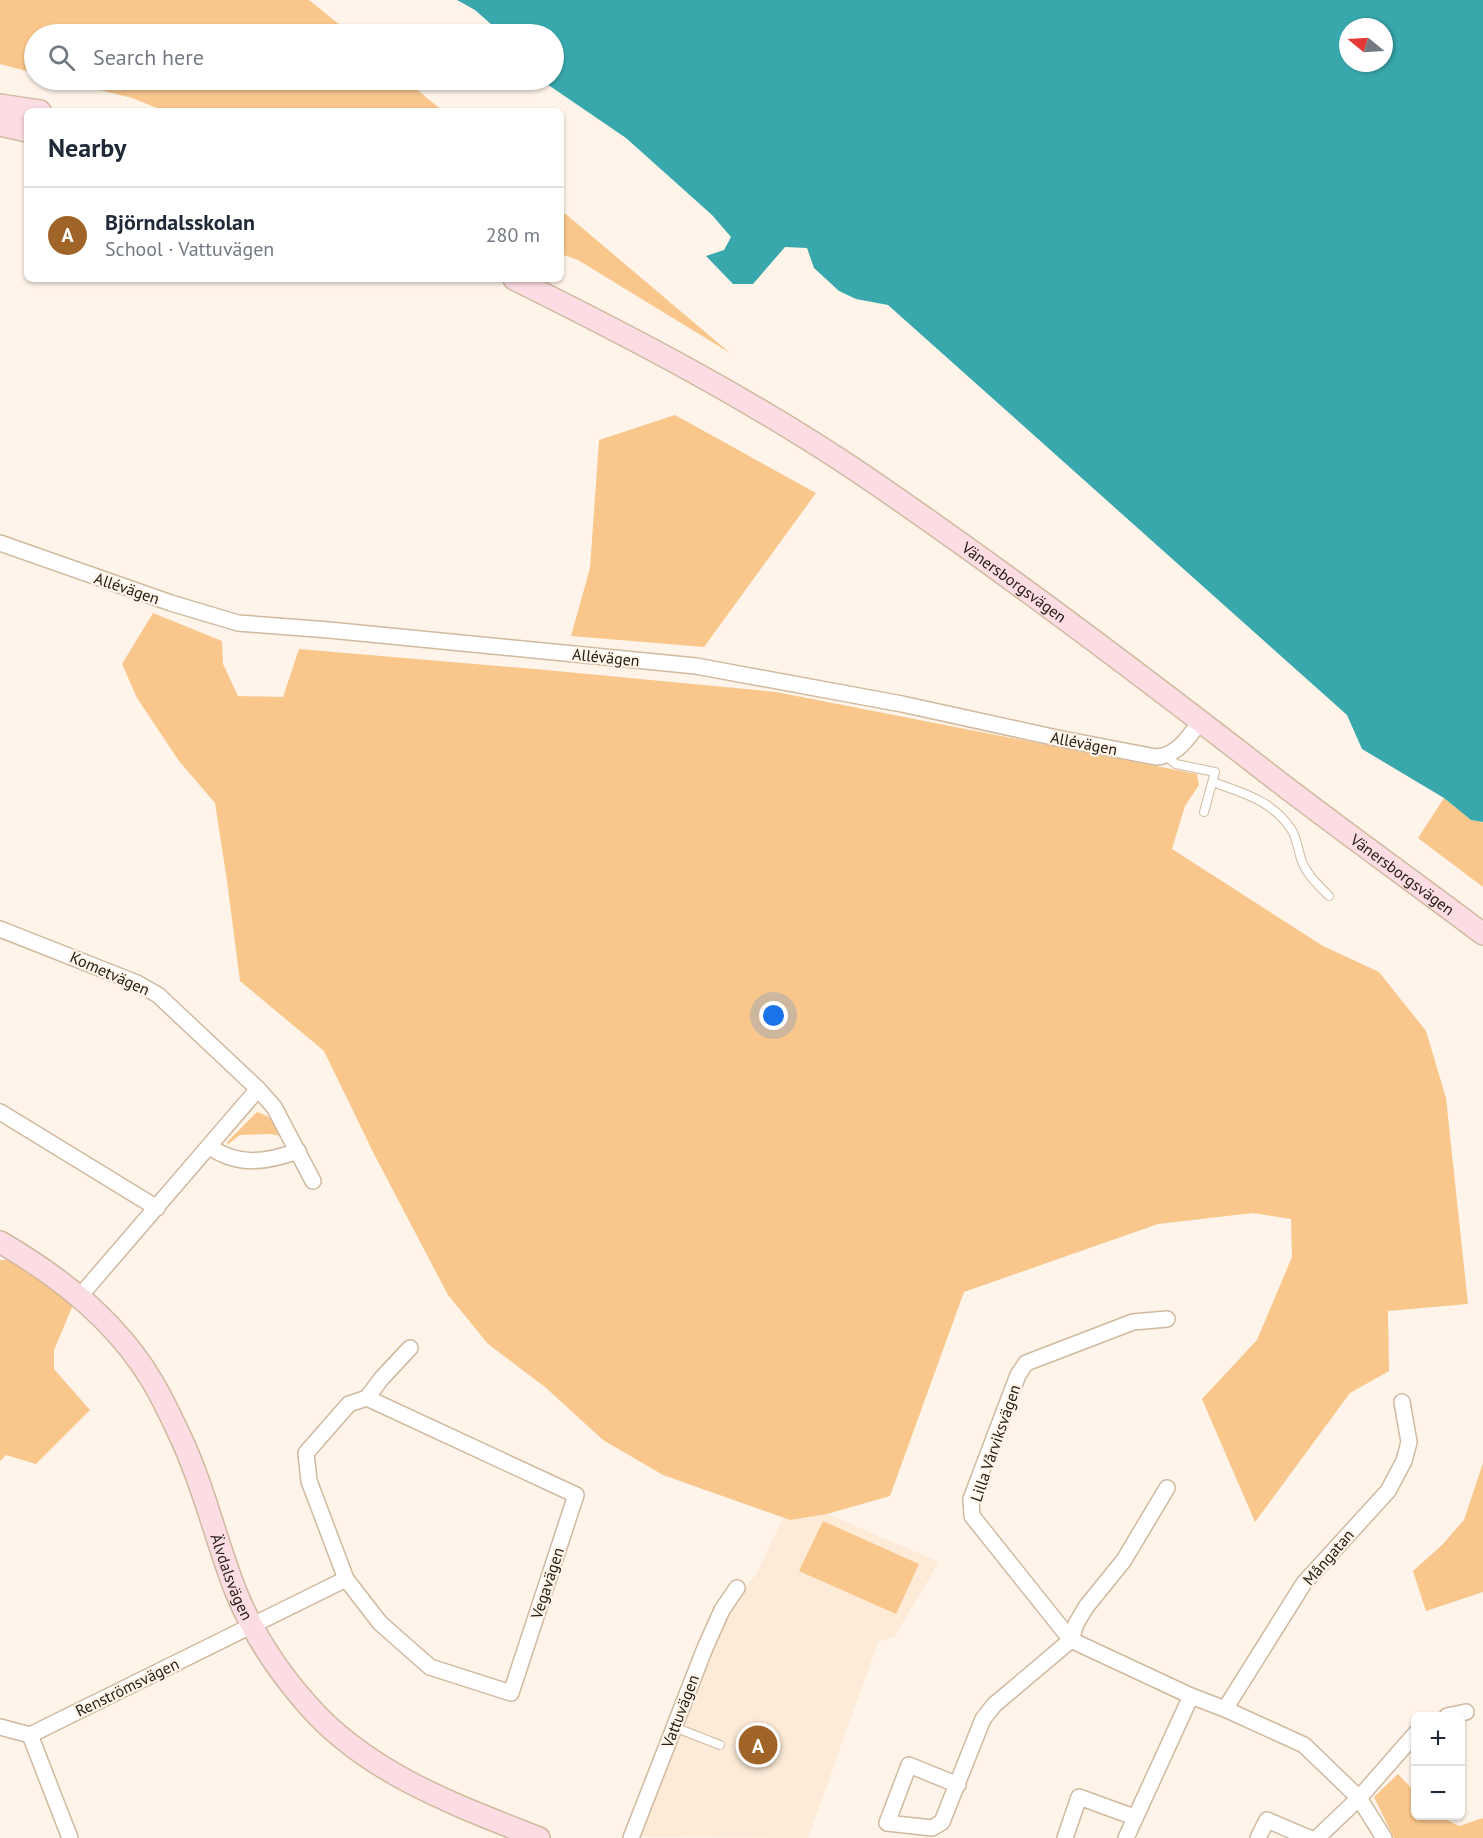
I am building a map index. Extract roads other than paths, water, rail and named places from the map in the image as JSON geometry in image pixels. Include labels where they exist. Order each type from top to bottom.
[{"type":"main road","points":[[0,105],[24,109]]},
{"type":"main road","points":[[0,125],[24,130]]},
{"type":"main road","name":"Vänersborgsvägen","points":[[520,282],[639,342],[721,387],[861,474],[978,556],[1201,720],[1483,934]]},
{"type":"main road","name":"Älvdalsvägen","points":[[0,1242],[80,1296],[123,1341],[152,1380],[182,1440],[236,1593],[277,1664],[306,1703],[365,1755],[404,1780],[451,1804],[538,1838]]},
{"type":"street","name":"Allévägen","points":[[0,543],[171,603],[238,623],[696,666],[903,704],[1057,738],[1167,757]]},
{"type":"street","points":[[1167,757],[1174,753],[1201,720]]},
{"type":"street","name":"Kometvägen","points":[[0,929],[137,982],[158,995],[258,1089],[274,1107],[313,1181]]},
{"type":"street","points":[[80,1296],[258,1089]]},
{"type":"street","points":[[0,1112],[157,1209]]},
{"type":"street","points":[[210,1147],[222,1155],[244,1161],[274,1159],[298,1151]]},
{"type":"street","name":"Lilla Vårviksvägen","points":[[1167,1319],[1133,1322],[1026,1363],[1018,1375],[971,1499],[972,1516],[1071,1640],[1191,1696],[1226,1709],[1305,1745],[1359,1798],[1384,1838]]},
{"type":"street","name":"Vegavägen","points":[[367,1398],[576,1496],[511,1693],[430,1666],[380,1623],[346,1579],[309,1481],[306,1453],[349,1404],[367,1398],[410,1348]]},
{"type":"street","name":"Mångatan","points":[[1226,1709],[1304,1583],[1388,1491],[1404,1461],[1409,1442],[1402,1402]]},
{"type":"street","points":[[958,1785],[909,1765],[887,1823],[932,1828],[942,1822],[958,1785],[983,1719],[994,1705],[1071,1640],[1076,1624],[1086,1607],[1125,1560],[1167,1488]]},
{"type":"street","points":[[253,1625],[346,1579]]},
{"type":"street","name":"Vattuvägen","points":[[631,1838],[722,1610],[737,1588]]},
{"type":"street","name":"Renströmsvägen","points":[[30,1735],[253,1625]]},
{"type":"street","points":[[1126,1838],[1191,1696]]},
{"type":"street","points":[[0,1727],[30,1735],[70,1838]]},
{"type":"street","points":[[1317,1838],[1359,1798],[1411,1739]]},
{"type":"street","points":[[1065,1838],[1079,1797],[1134,1817]]},
{"type":"street","points":[[1258,1838],[1267,1820],[1308,1838]]},
{"type":"lane","points":[[1167,757],[1176,764],[1215,772],[1204,812]]},
{"type":"lane","points":[[1213,782],[1262,801],[1276,811],[1291,829],[1302,861],[1313,881],[1329,896]]},
{"type":"lane","points":[[674,1727],[720,1745]]},
{"type":"water","points":[[457,0],[1483,0],[1483,822],[1471,820],[1444,798],[1362,749],[1347,715],[888,305],[856,299],[839,291],[814,268],[807,248],[785,247],[753,284],[733,284],[706,256],[724,250],[731,237],[712,215],[626,138],[556,90],[564,90],[564,24],[491,24],[475,10]]},
{"type":"place","name":"Björndalsskolan","points":[[758,1745]]}]
